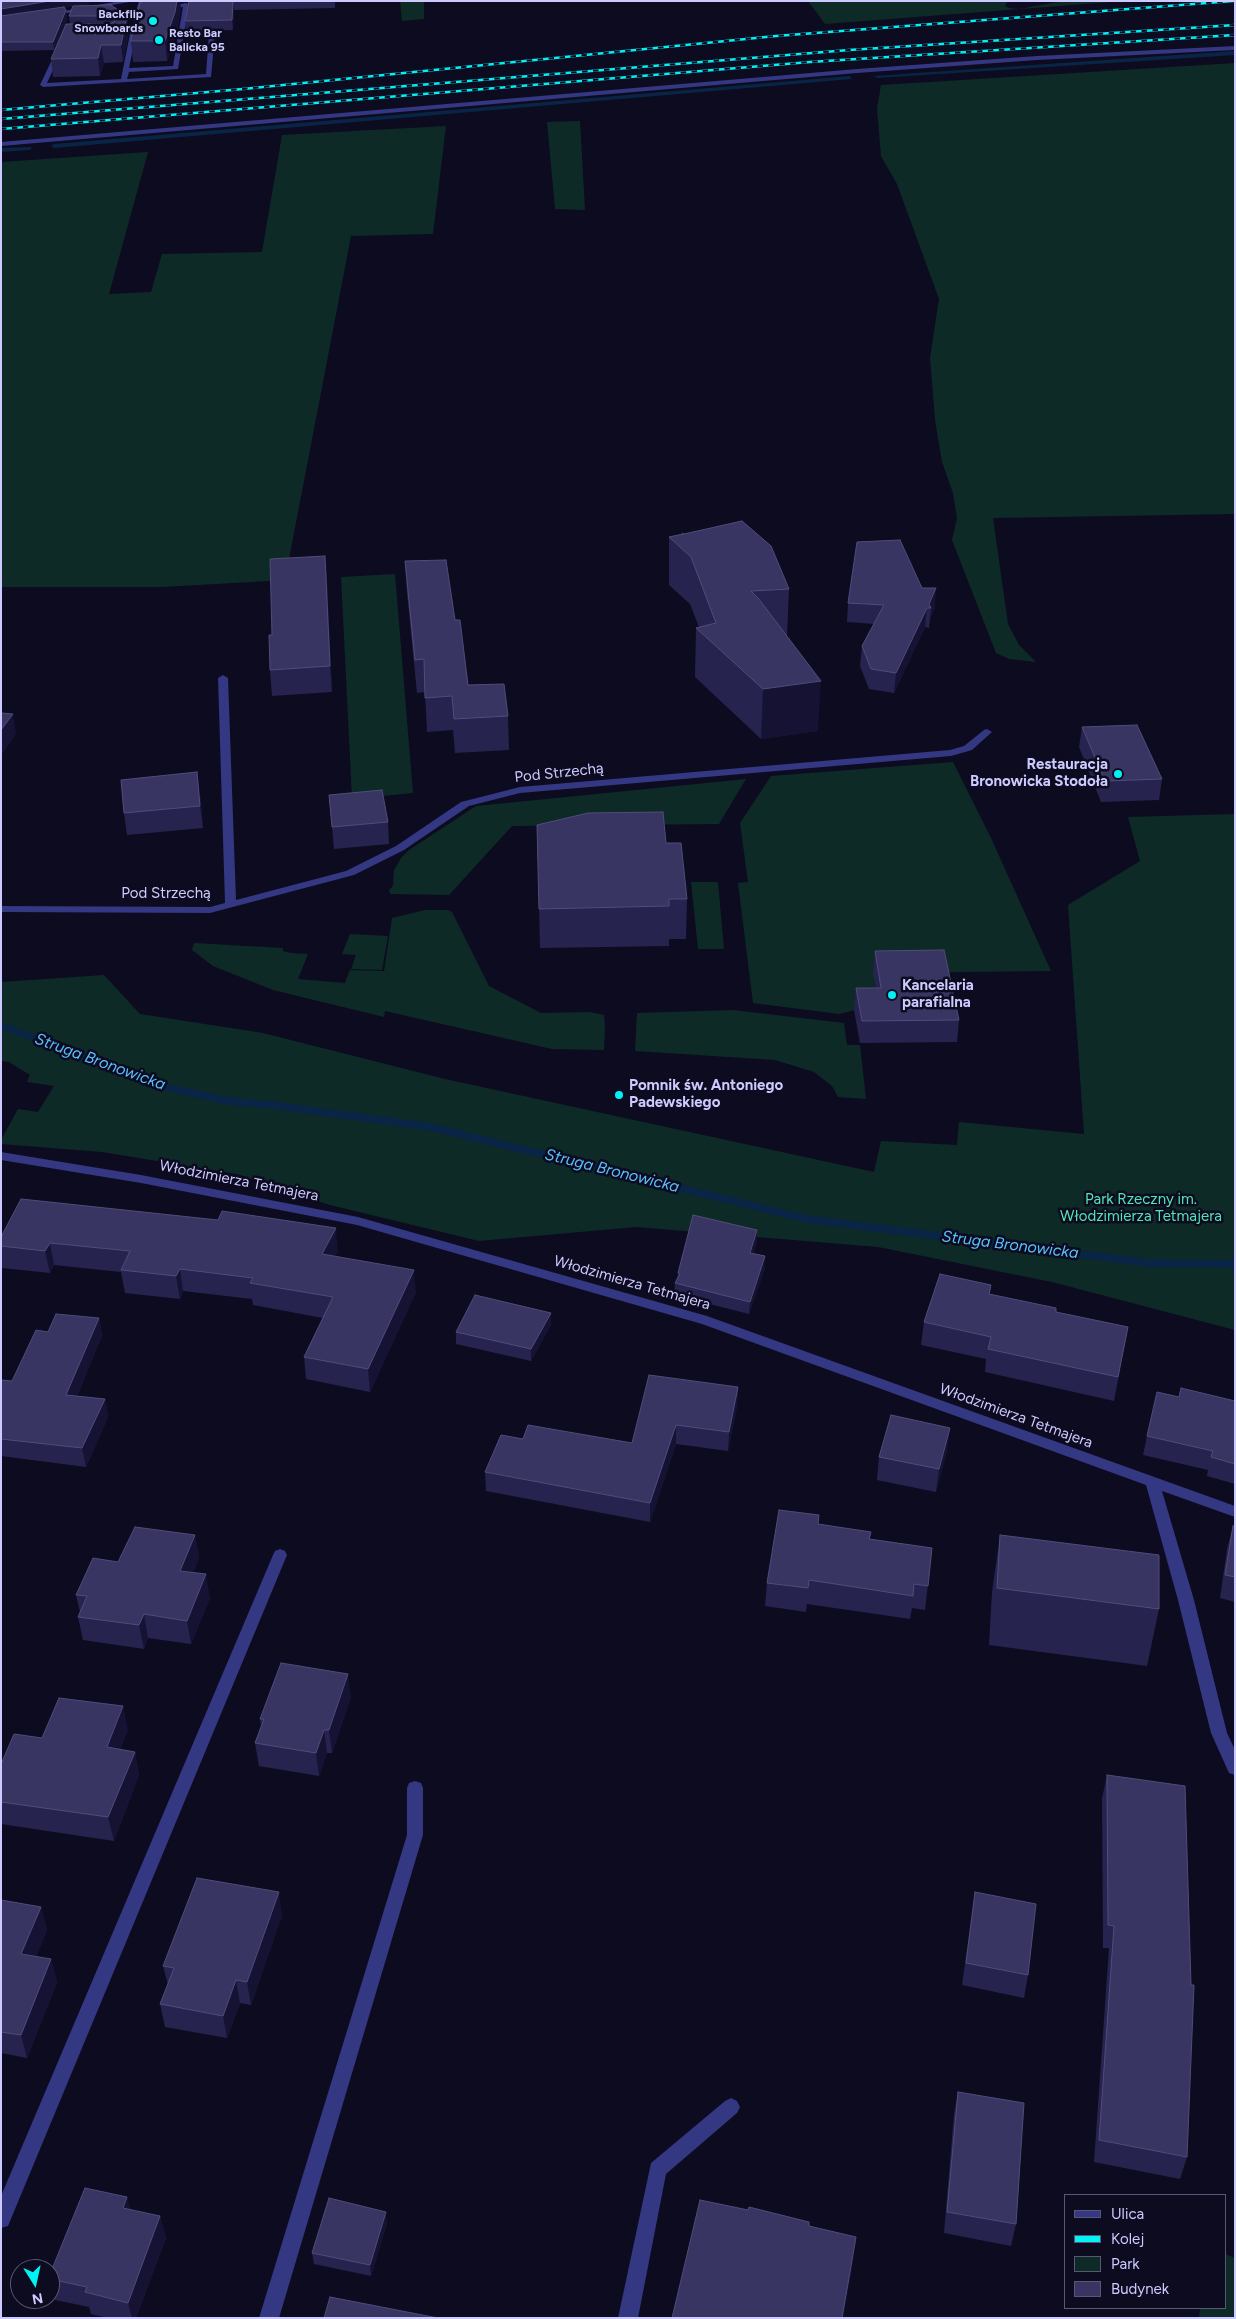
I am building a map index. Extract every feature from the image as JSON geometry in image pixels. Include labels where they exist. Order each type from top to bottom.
[{"type":"street","points":[[46,14],[132,1]]},
{"type":"street","points":[[124,81],[142,1]]},
{"type":"street","points":[[126,70],[176,68],[186,5],[158,8]]},
{"type":"street","points":[[100,18],[138,14],[148,10]]},
{"type":"street","points":[[68,11],[72,19]]},
{"type":"street","points":[[61,45],[43,85],[209,76],[212,34]]},
{"type":"street","points":[[1,144],[847,72],[1037,58],[1235,48]]},
{"type":"street","points":[[223,678],[231,905]]},
{"type":"street","name":"Pod Strzechą","points":[[1,909],[210,910],[350,873],[400,848],[466,804],[520,790],[951,753],[968,748],[987,732]]},
{"type":"street","name":"Włodzimierza Tetmajera","points":[[1,1156],[151,1181],[349,1219],[707,1321],[1235,1512]]},
{"type":"street","points":[[1152,1482],[1186,1600],[1219,1733],[1235,1768]]},
{"type":"street","points":[[1,2219],[280,1555]]},
{"type":"street","points":[[269,2318],[415,1835],[415,1788]]},
{"type":"street","points":[[628,2318],[658,2170],[731,2108]]},
{"type":"green space","points":[[400,1],[424,1],[424,19],[402,21]]},
{"type":"green space","points":[[808,1],[1008,1],[1005,6],[1019,9],[1063,1],[1124,1],[825,24]]},
{"type":"green space","points":[[1235,63],[1235,514],[993,518],[1008,624],[1019,645],[1036,662],[1009,659],[996,653],[952,540],[957,518],[953,493],[942,462],[935,420],[930,358],[939,299],[897,184],[881,156],[877,108],[881,85]]},
{"type":"green space","points":[[580,121],[585,210],[555,209],[547,122]]},
{"type":"green space","points":[[446,126],[433,234],[351,236],[285,580],[163,587],[1,587],[1,162],[148,152],[109,294],[151,292],[162,254],[262,252],[282,135]]},
{"type":"green space","points":[[395,574],[413,793],[352,799],[341,577]]},
{"type":"green space","points":[[953,762],[991,838],[1051,971],[874,973],[879,1010],[855,1010],[839,1014],[753,1003],[738,883],[748,882],[740,823],[771,776]]},
{"type":"green space","points":[[746,779],[719,824],[512,826],[449,895],[390,894],[389,890],[393,886],[394,870],[401,858],[409,850],[476,806]]},
{"type":"green space","name":"Park Rzeczny im. Włodzimierza Tetmajera","points":[[1235,814],[1235,1330],[1052,1282],[878,1247],[636,1227],[479,1241],[330,1205],[237,1174],[102,1152],[1,1144],[1,1140],[18,1109],[38,1112],[54,1086],[27,1082],[30,1075],[9,1062],[1,1061],[1,982],[104,975],[140,1014],[263,1033],[445,1079],[874,1172],[881,1141],[957,1145],[959,1122],[1084,1134],[1068,905],[1140,861],[1128,817]]},
{"type":"green space","points":[[691,882],[718,882],[724,949],[698,949]]},
{"type":"green space","points":[[425,910],[448,910],[452,912],[489,986],[541,1013],[590,1012],[604,1015],[604,1050],[552,1049],[385,1011],[384,1017],[273,990],[213,966],[192,950],[194,943],[283,948],[283,951],[291,953],[308,954],[298,979],[345,983],[350,970],[384,971],[392,918]]},
{"type":"green space","points":[[350,934],[388,936],[382,970],[351,969],[356,955],[342,954]]},
{"type":"green space","points":[[733,1010],[844,1023],[847,1045],[860,1045],[866,1099],[838,1097],[832,1086],[814,1072],[775,1060],[635,1051],[637,1013]]},
{"type":"green space","points":[[1226,2254],[1235,2258],[1235,2318],[1199,2318],[1200,2309],[1226,2309]]},
{"type":"building","points":[[1,1],[50,1],[1,9]]},
{"type":"building","points":[[141,1],[177,1],[165,41],[131,41]]},
{"type":"building","points":[[189,1],[233,1],[232,20],[185,21]]},
{"type":"building","points":[[111,5],[127,16],[121,45],[101,45],[98,58],[51,59],[66,24],[110,24],[115,21],[110,16],[69,16],[73,6]]},
{"type":"building","points":[[64,7],[66,10],[53,42],[1,42],[1,16]]},
{"type":"building","points":[[742,521],[771,546],[789,589],[751,591],[821,681],[763,689],[696,628],[716,623],[691,557],[669,537]]},
{"type":"building","points":[[900,540],[922,588],[936,588],[929,604],[931,608],[927,608],[896,673],[871,669],[862,646],[884,605],[848,603],[857,542]]},
{"type":"building","points":[[325,556],[330,666],[270,670],[269,635],[272,635],[270,559]]},
{"type":"building","points":[[446,560],[455,620],[460,620],[468,685],[504,684],[508,716],[454,719],[452,696],[425,698],[424,659],[415,660],[405,561]]},
{"type":"building","points":[[1,713],[13,714],[1,730]]},
{"type":"building","points":[[1137,725],[1162,779],[1105,781],[1082,727]]},
{"type":"building","points":[[197,772],[200,806],[124,813],[121,780]]},
{"type":"building","points":[[382,790],[388,822],[332,827],[329,795]]},
{"type":"building","points":[[663,812],[666,843],[681,843],[687,899],[669,899],[669,906],[539,909],[537,825],[588,813]]},
{"type":"building","points":[[944,950],[959,1020],[862,1021],[856,988],[881,988],[875,951]]},
{"type":"building","points":[[21,1199],[218,1220],[222,1211],[336,1228],[322,1254],[414,1270],[368,1369],[304,1357],[333,1297],[250,1283],[253,1278],[180,1269],[176,1276],[121,1270],[130,1251],[50,1243],[45,1251],[1,1246],[1,1237]]},
{"type":"building","points":[[693,1215],[757,1230],[750,1253],[765,1256],[750,1302],[675,1283],[680,1274],[678,1273]]},
{"type":"building","points":[[940,1274],[991,1285],[989,1294],[1056,1308],[1056,1312],[1128,1327],[1118,1377],[988,1349],[991,1337],[924,1322]]},
{"type":"building","points":[[475,1295],[551,1313],[531,1349],[456,1332]]},
{"type":"building","points":[[56,1314],[99,1318],[66,1395],[105,1399],[82,1448],[1,1439],[1,1380],[12,1381],[36,1330],[48,1332]]},
{"type":"building","points":[[649,1375],[738,1387],[729,1432],[676,1425],[650,1503],[485,1472],[501,1435],[523,1439],[528,1425],[632,1443]]},
{"type":"building","points":[[1181,1388],[1235,1401],[1235,1464],[1211,1457],[1213,1451],[1147,1436],[1157,1392],[1179,1397]]},
{"type":"building","points":[[891,1415],[950,1428],[939,1469],[879,1457]]},
{"type":"building","points":[[779,1510],[819,1515],[818,1524],[871,1532],[869,1539],[932,1548],[928,1586],[914,1584],[913,1596],[809,1580],[808,1588],[767,1583]]},
{"type":"building","points":[[1233,1526],[1235,1526],[1235,1577],[1225,1575]]},
{"type":"building","points":[[135,1527],[195,1535],[180,1571],[206,1574],[187,1621],[144,1614],[139,1625],[78,1617],[87,1596],[76,1595],[93,1558],[118,1562]]},
{"type":"building","points":[[1000,1535],[1159,1555],[1159,1609],[997,1588]]},
{"type":"building","points":[[281,1663],[348,1674],[329,1730],[324,1730],[316,1753],[255,1743],[264,1719],[260,1719]]},
{"type":"building","points":[[59,1698],[123,1706],[107,1747],[135,1752],[108,1817],[1,1802],[1,1764],[14,1734],[42,1738]]},
{"type":"building","points":[[1107,1775],[1185,1786],[1191,1985],[1194,1985],[1187,2157],[1099,2140],[1114,1926],[1108,1925]]},
{"type":"building","points":[[197,1878],[279,1892],[247,1982],[236,1980],[223,2016],[160,2004],[174,1968],[163,1966]]},
{"type":"building","points":[[975,1892],[1036,1904],[1028,1975],[966,1963]]},
{"type":"building","points":[[1,1900],[41,1907],[21,1954],[51,1959],[21,2035],[1,2032]]},
{"type":"building","points":[[958,2092],[1024,2103],[1016,2224],[947,2212]]},
{"type":"building","points":[[85,2188],[127,2197],[123,2208],[160,2216],[128,2303],[85,2292],[87,2287],[60,2281],[60,2259],[56,2259]]},
{"type":"building","points":[[329,2198],[386,2212],[370,2265],[312,2253]]},
{"type":"building","points":[[700,2200],[748,2210],[749,2207],[809,2222],[809,2226],[856,2237],[842,2318],[672,2318]]},
{"type":"building","points":[[330,2297],[438,2318],[324,2318]]},
{"type":"waterway","points":[[877,76],[1235,53]]},
{"type":"waterway","points":[[54,146],[850,78]]},
{"type":"waterway","points":[[1,150],[30,148]]},
{"type":"waterway","name":"Struga Bronowicka","points":[[1,1025],[152,1084],[228,1101],[272,1105],[431,1127],[807,1219],[1149,1263],[1235,1264]]},
{"type":"railway","points":[[1,110],[243,89],[776,36],[1233,1]]},
{"type":"railway","points":[[1,119],[849,50],[1235,25]]},
{"type":"railway","points":[[1,129],[810,62],[1235,35]]},
{"type":"place","name":"Backflip Snowboards","points":[[153,21]]},
{"type":"place","name":"Resto Bar Balicka 95","points":[[159,40]]},
{"type":"place","name":"Restauracja Bronowicka Stodoła","points":[[1118,774]]},
{"type":"place","name":"Kancelaria parafialna","points":[[892,995]]},
{"type":"place","name":"Pomnik św. Antoniego Padewskiego","points":[[619,1095]]}]
